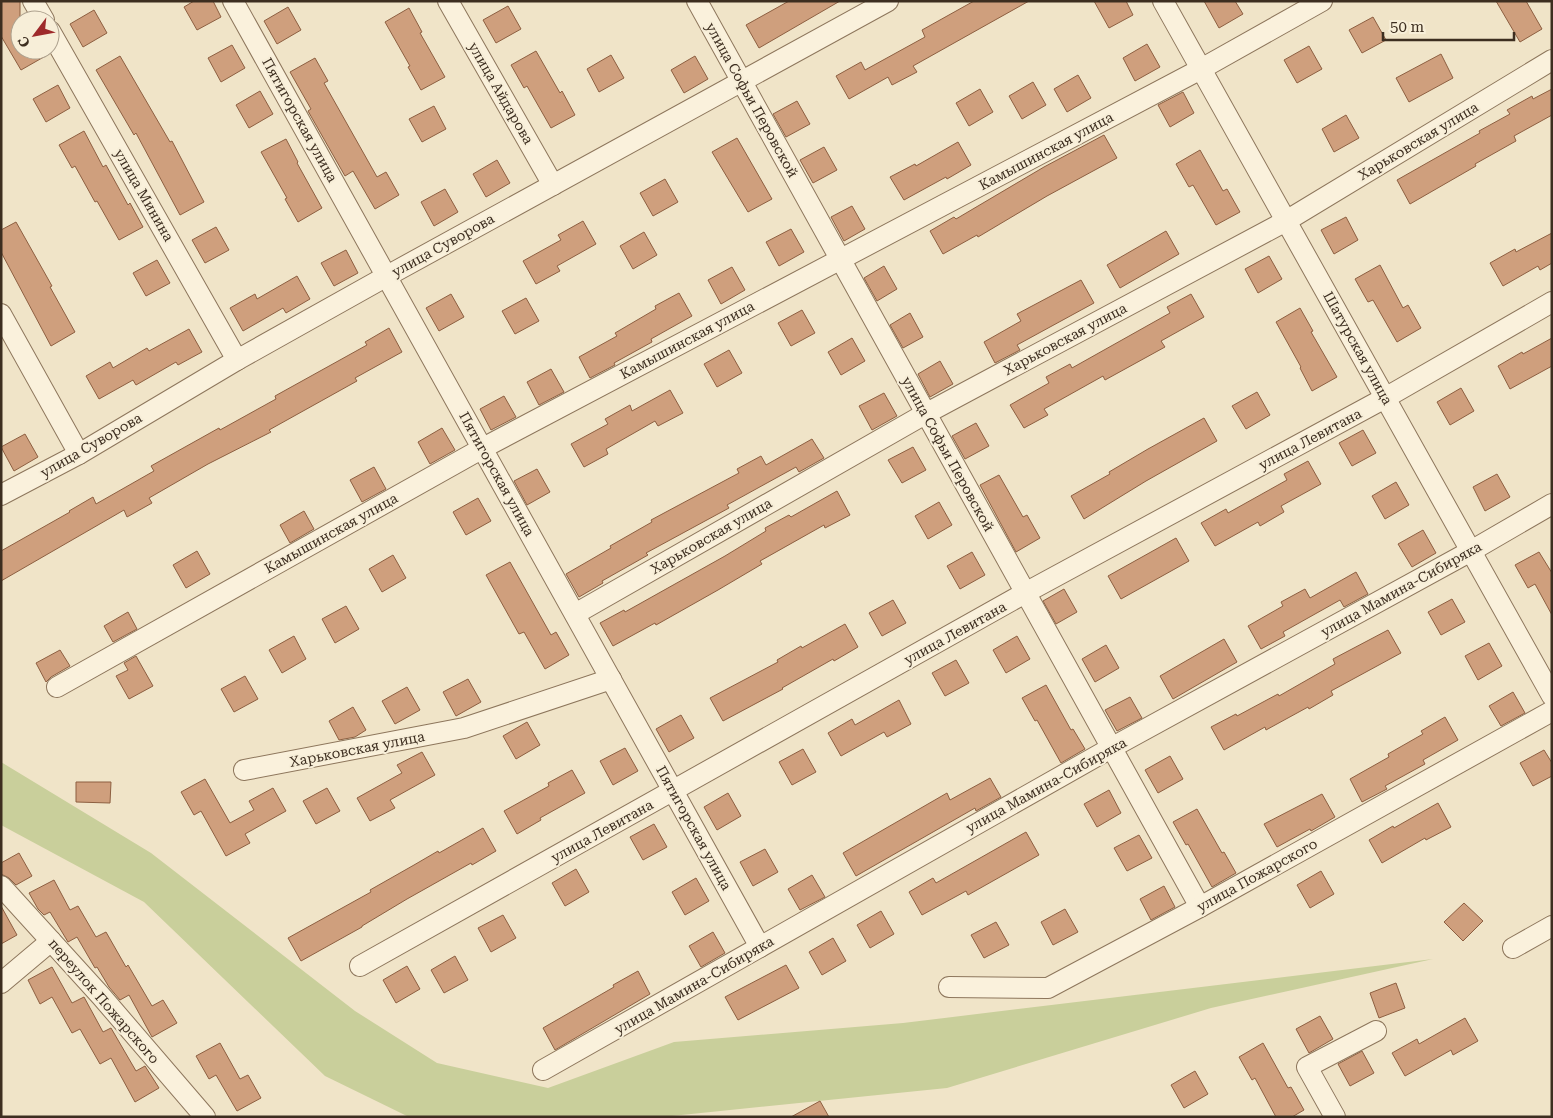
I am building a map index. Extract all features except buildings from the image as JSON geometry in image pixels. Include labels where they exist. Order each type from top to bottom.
[{"type":"street","name":"Пятигорская улица","points":[[233,1],[760,947]]},
{"type":"street","name":"улица Айдарова","points":[[448,1],[553,185]]},
{"type":"street","name":"улица Софьи Перовской","points":[[697,1],[1200,907]]},
{"type":"street","name":"улица Суворова","points":[[1,495],[79,454],[237,360],[387,276],[888,1]]},
{"type":"street","name":"Шатурская улица","points":[[1163,1],[1552,696]]},
{"type":"street","name":"Камышинская улица","points":[[57,687],[483,448],[1201,69],[1322,1]]},
{"type":"street","name":"улица Минина","points":[[60,48],[237,360]]},
{"type":"street","name":"Харьковская улица","points":[[575,614],[925,414],[1286,221],[1552,60]]},
{"type":"street","name":"улица Левитана","points":[[360,966],[674,792],[1025,593],[1386,398],[1552,302]]},
{"type":"street","points":[[1,314],[79,454]]},
{"type":"street","name":"улица Мамина-Сибиряка","points":[[543,1070],[1112,748],[1471,551],[1552,504]]},
{"type":"street","name":"Харьковская улица","points":[[244,770],[464,728],[611,679]]},
{"type":"street","name":"улица Пожарского","points":[[949,987],[1048,988],[1200,907],[1552,711]]},
{"type":"street","name":"переулок Пожарского","points":[[1,886],[101,996],[205,1117]]},
{"type":"street","points":[[1513,948],[1552,926]]},
{"type":"street","points":[[1,983],[51,942]]},
{"type":"street","points":[[1335,1117],[1307,1067],[1376,1031]]},
{"type":"green space","points":[[1,762],[151,853],[355,1011],[437,1063],[548,1088],[674,1042],[903,1023],[1433,959],[1211,1008],[947,1088],[662,1117],[409,1117],[325,1076],[144,902],[1,825]]}]
